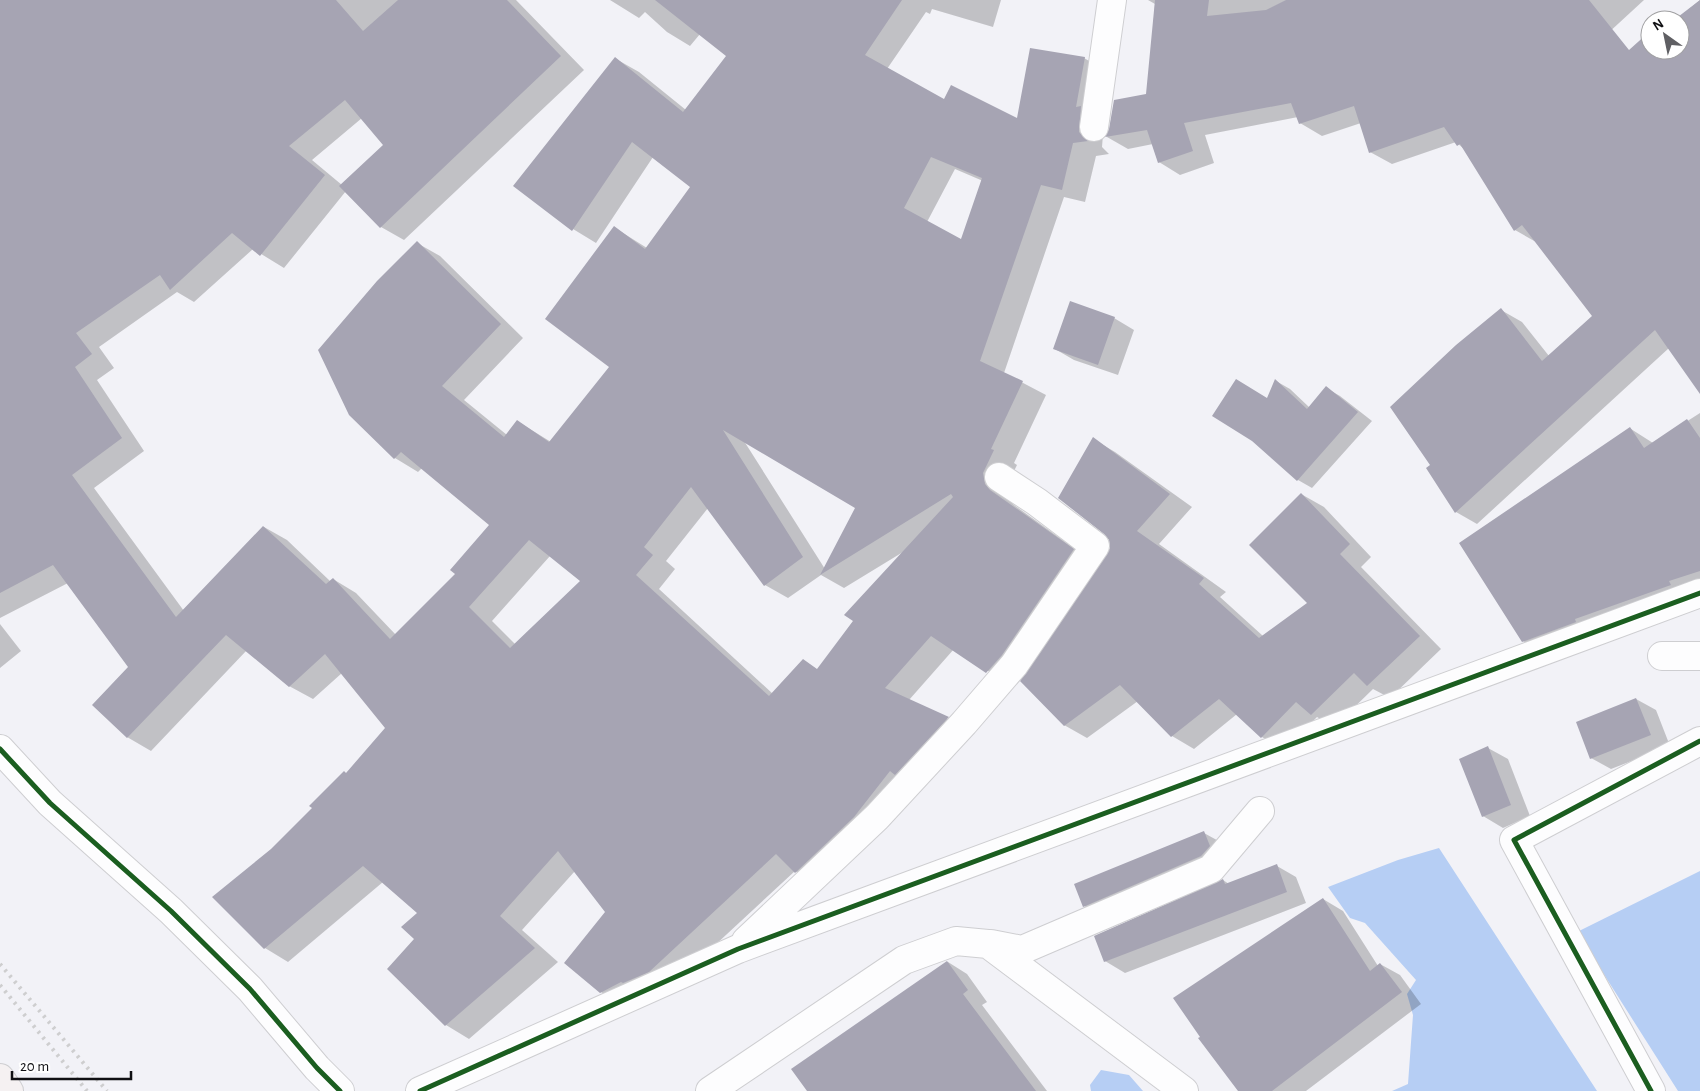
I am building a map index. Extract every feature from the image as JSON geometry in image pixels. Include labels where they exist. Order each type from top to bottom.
[{"type":"street","points":[[1094,127],[1112,0]]},
{"type":"street","points":[[738,949],[878,818],[964,723],[1014,665],[1095,546],[1037,502],[999,477]]},
{"type":"street","points":[[420,1091],[738,949],[1700,593]]},
{"type":"street","points":[[1662,656],[1700,656]]},
{"type":"street","points":[[1652,1091],[1514,840],[1700,741]]},
{"type":"street","points":[[0,749],[50,803],[171,911],[250,990],[317,1068],[340,1091]]},
{"type":"street","points":[[714,1090],[904,960],[956,941],[1022,950],[1211,869],[1260,811]]},
{"type":"street","points":[[988,944],[1184,1091]]},
{"type":"street","points":[[0,1078],[9,1091]]},
{"type":"water","points":[[1439,848],[1597,1091],[1392,1091],[1408,1084],[1413,1015],[1407,994],[1416,980],[1365,923],[1350,918],[1328,887],[1398,860]]},
{"type":"water","points":[[1700,871],[1700,1091],[1678,1091],[1577,932]]},
{"type":"water","points":[[1101,1070],[1129,1075],[1143,1091],[1091,1091],[1090,1085]]},
{"type":"building","points":[[0,0],[336,0],[363,31],[398,0],[507,0],[561,56],[380,228],[339,186],[383,145],[345,100],[289,146],[325,175],[260,256],[232,233],[170,290],[160,275],[76,333],[92,354],[75,367],[122,438],[72,475],[176,617],[263,526],[326,584],[333,578],[390,639],[455,574],[450,570],[489,525],[401,452],[394,459],[349,415],[318,350],[377,281],[417,241],[501,324],[442,386],[504,437],[517,420],[549,442],[609,367],[545,319],[614,226],[645,249],[690,187],[632,142],[572,231],[513,186],[615,57],[683,112],[726,56],[655,0],[902,0],[865,55],[944,99],[951,85],[1017,118],[1030,48],[1085,57],[1076,107],[1081,106],[1079,132],[1088,141],[1073,143],[1062,190],[1041,185],[980,361],[1023,381],[991,449],[994,450],[983,473],[985,484],[990,490],[1074,549],[1002,655],[986,673],[931,636],[885,688],[949,717],[895,775],[890,771],[854,817],[795,873],[776,854],[649,972],[623,983],[621,982],[600,993],[564,963],[605,912],[558,851],[500,916],[535,948],[445,1026],[387,969],[414,939],[401,927],[417,913],[363,866],[264,949],[212,897],[271,849],[312,808],[309,806],[344,771],[346,773],[385,728],[325,654],[289,687],[226,635],[127,738],[92,705],[128,667],[53,565],[0,593]],"holes":[[[931,157],[982,178],[961,239],[904,208]],[[723,430],[855,508],[820,575],[951,494],[953,497],[844,615],[853,621],[817,669],[803,659],[769,696],[636,575],[653,555],[644,547],[691,487],[764,586],[803,557]],[[529,540],[580,581],[510,648],[469,607]]]},
{"type":"building","points":[[1155,0],[1209,0],[1207,16],[1266,10],[1286,0],[1589,0],[1629,50],[1640,40],[1640,60],[1690,60],[1690,10],[1687,10],[1700,0],[1700,394],[1655,330],[1455,513],[1426,468],[1430,465],[1390,407],[1456,345],[1501,308],[1542,361],[1592,316],[1522,225],[1514,231],[1460,144],[1457,146],[1444,127],[1369,153],[1354,106],[1299,124],[1291,103],[1184,123],[1193,151],[1158,163],[1147,130],[1105,137],[1109,129],[1114,100],[1146,94]]},
{"type":"building","points":[[1070,301],[1115,317],[1098,365],[1053,349]]},
{"type":"building","points":[[1236,379],[1267,398],[1275,379],[1307,409],[1326,386],[1358,412],[1297,481],[1252,441],[1212,416]]},
{"type":"building","points":[[1687,419],[1700,438],[1700,571],[1669,581],[1671,585],[1575,619],[1576,622],[1522,642],[1459,543],[1630,427],[1644,448]]},
{"type":"building","points":[[1093,437],[1170,494],[1137,531],[1204,578],[1199,584],[1259,638],[1307,603],[1249,545],[1301,493],[1350,544],[1340,554],[1420,636],[1367,686],[1354,673],[1311,715],[1296,702],[1261,738],[1219,699],[1171,737],[1120,685],[1064,726],[1020,681],[1110,548],[1109,540],[1104,534],[1058,498]]},
{"type":"building","points":[[1636,698],[1651,735],[1590,759],[1576,722]]},
{"type":"building","points":[[1488,746],[1511,805],[1482,817],[1459,759]]},
{"type":"building","points":[[1204,831],[1210,846],[1201,856],[1083,907],[1074,884]]},
{"type":"building","points":[[1277,864],[1287,892],[1104,962],[1094,936],[1223,879],[1225,884]]},
{"type":"building","points":[[1323,898],[1370,971],[1380,963],[1402,992],[1272,1091],[1238,1091],[1198,1038],[1200,1037],[1173,998]]},
{"type":"building","points":[[947,961],[968,990],[963,994],[1036,1091],[807,1091],[791,1069]]},
{"type":"railway","points":[[0,964],[107,1091]]},
{"type":"railway","points":[[0,985],[87,1091]]},
{"type":"cycle path","points":[[420,1091],[738,949],[1700,593]]},
{"type":"cycle path","points":[[1651,1091],[1514,840],[1700,741]]},
{"type":"cycle path","points":[[0,749],[50,803],[171,911],[250,989],[317,1068],[340,1091]]}]
